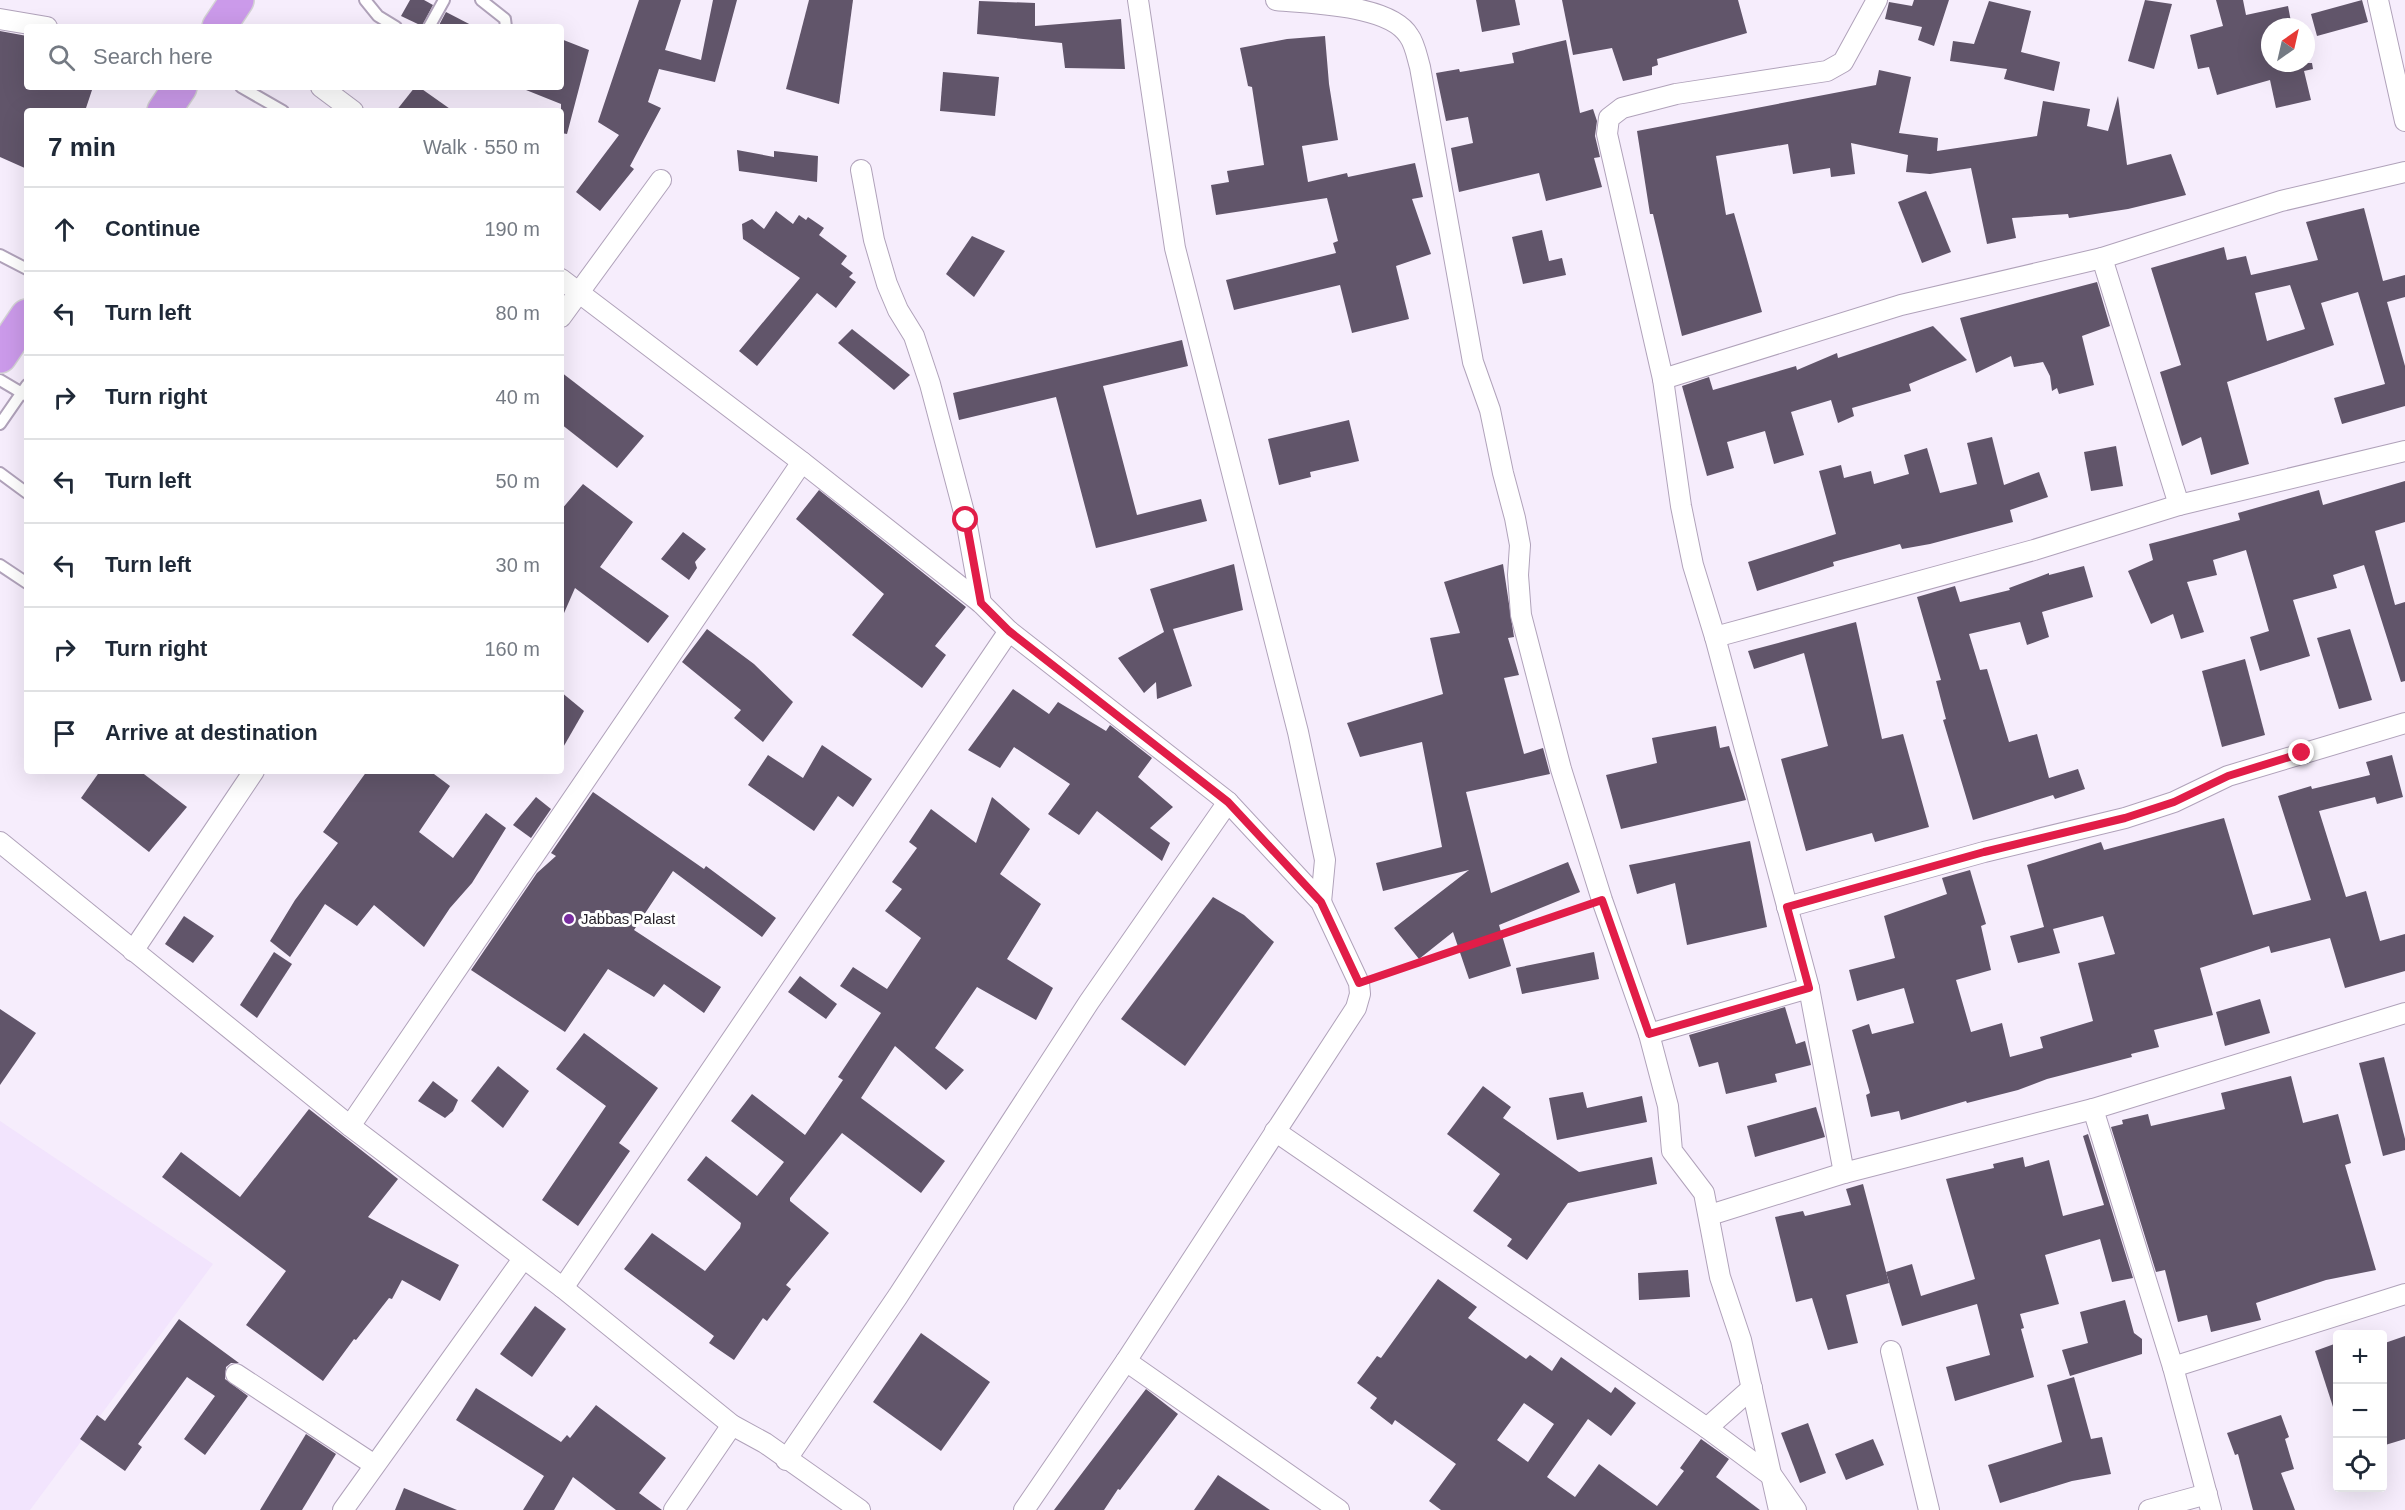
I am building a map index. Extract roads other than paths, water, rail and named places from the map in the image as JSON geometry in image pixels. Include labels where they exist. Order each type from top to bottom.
[{"type":"highway","points":[[166,108],[178,90]]},
{"type":"street","points":[[1138,0],[1174,248],[1298,732],[1325,860],[1321,902]]},
{"type":"street","points":[[1276,0],[1370,12],[1392,20],[1409,35],[1420,67],[1473,362],[1490,410],[1520,545],[1518,575],[1521,615],[1561,769],[1602,900],[1649,1034],[1668,1106],[1672,1151],[1704,1193],[1720,1277],[1741,1340],[1779,1510]]},
{"type":"street","points":[[1844,1173],[1809,988],[1715,637],[1693,565],[1681,506],[1663,379],[1607,134],[1609,118],[1622,108],[1676,94],[1827,71],[1843,62],[1876,0]]},
{"type":"street","points":[[2379,0],[2405,121]]},
{"type":"street","points":[[0,19],[29,24]]},
{"type":"street","points":[[325,90],[348,108]]},
{"type":"street","points":[[861,170],[874,240],[887,284],[898,310],[914,336],[930,384],[966,520],[981,603]]},
{"type":"street","points":[[1663,379],[1901,304],[2102,258],[2281,201],[2405,171]]},
{"type":"street","points":[[564,313],[662,180]]},
{"type":"street","points":[[2102,258],[2179,505]]},
{"type":"street","points":[[564,281],[802,462],[981,603],[1009,631],[1228,802],[1321,902],[1359,983],[1360,994],[1356,1008],[1126,1361],[1024,1510]]},
{"type":"street","points":[[1715,637],[2034,550],[2179,505],[2405,451]]},
{"type":"street","points":[[350,1126],[802,462]]},
{"type":"street","points":[[563,1288],[1009,631]]},
{"type":"street","points":[[1787,907],[1984,852],[2125,818],[2174,802],[2228,776],[2405,723]]},
{"type":"street","points":[[133,951],[252,774]]},
{"type":"street","points":[[786,1460],[898,1296],[1089,1002],[1228,802]]},
{"type":"street","points":[[0,842],[350,1126],[563,1288],[732,1425],[765,1443],[860,1510]]},
{"type":"street","points":[[1649,1034],[1809,988]]},
{"type":"street","points":[[1710,1215],[1844,1173],[2093,1109],[2405,1013]]},
{"type":"street","points":[[2093,1109],[2173,1367],[2209,1502],[2149,1510]]},
{"type":"street","points":[[1275,1131],[1707,1428],[1773,1477],[1796,1510]]},
{"type":"street","points":[[343,1510],[373,1464],[522,1259]]},
{"type":"street","points":[[2173,1367],[2405,1294]]},
{"type":"street","points":[[1891,1351],[1929,1510]]},
{"type":"street","points":[[1126,1361],[1339,1510]]},
{"type":"street","points":[[236,1374],[373,1464]]},
{"type":"street","points":[[1707,1428],[1752,1389]]},
{"type":"street","points":[[674,1510],[732,1425]]},
{"type":"lane","points":[[365,0],[378,16],[391,24]]},
{"type":"lane","points":[[431,24],[444,0]]},
{"type":"lane","points":[[481,0],[505,19],[506,24]]},
{"type":"lane","points":[[247,90],[279,108]]},
{"type":"lane","points":[[0,255],[24,267]]},
{"type":"lane","points":[[0,380],[24,391]]},
{"type":"lane","points":[[0,424],[24,392]]},
{"type":"lane","points":[[0,473],[24,491]]},
{"type":"lane","points":[[0,565],[24,581]]},
{"type":"place","name":"Jabbas Palast","points":[[569,919]]}]
